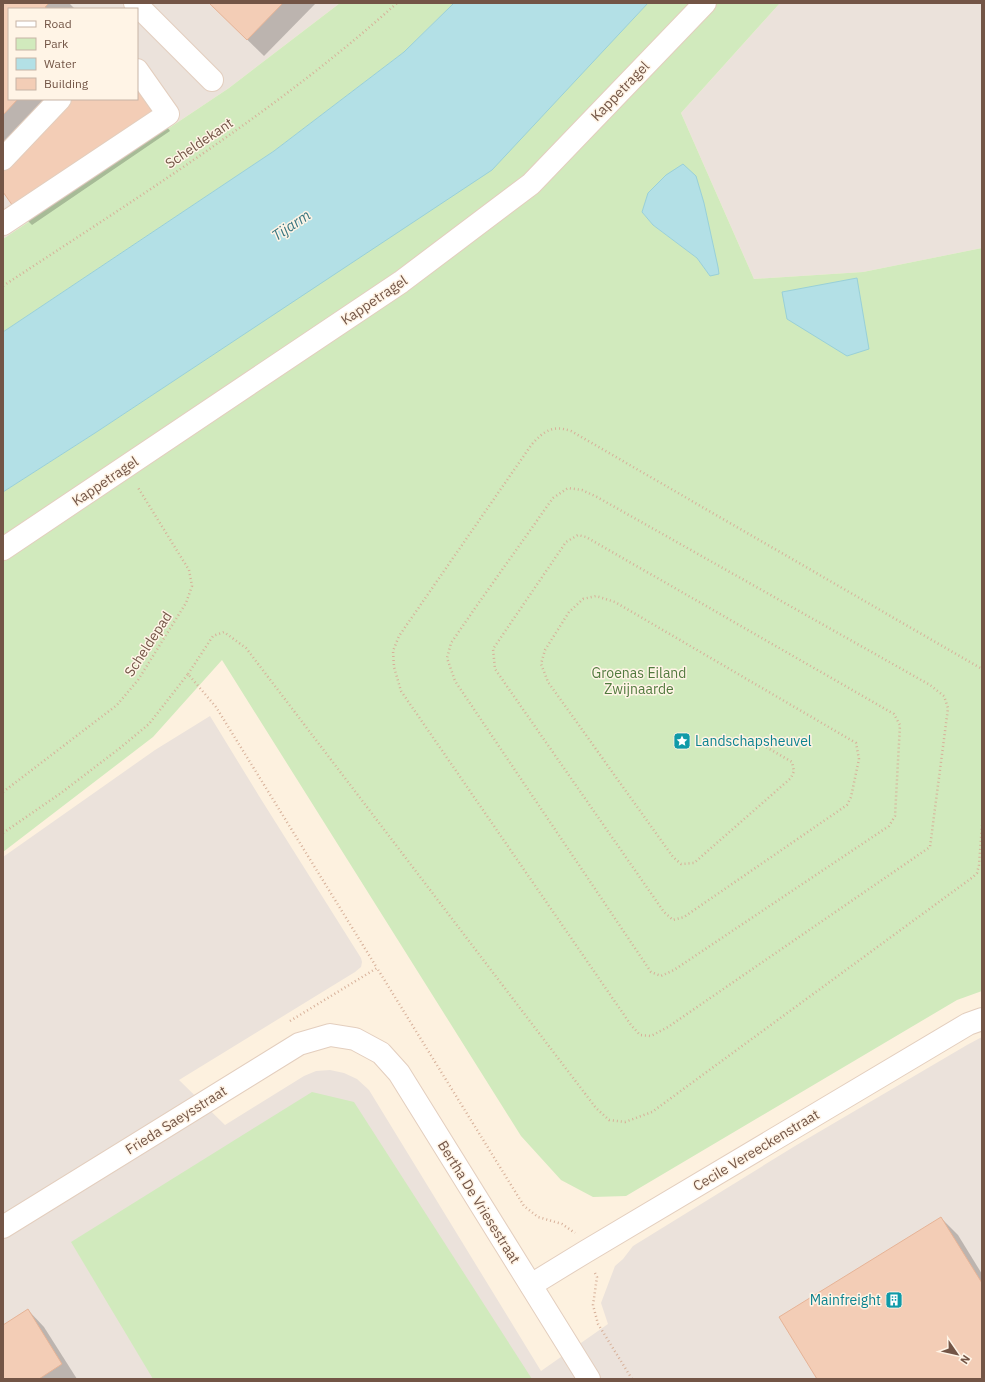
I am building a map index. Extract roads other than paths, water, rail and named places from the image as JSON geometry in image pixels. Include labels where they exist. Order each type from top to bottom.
[{"type":"street","name":"Kappetragel","points":[[3,549],[401,282],[531,184],[705,3]]},
{"type":"street","points":[[139,11],[212,80]]},
{"type":"street","points":[[3,224],[168,114],[138,71]]},
{"type":"street","points":[[3,159],[59,100]]},
{"type":"street","name":"Cecile Vereeckenstraat","points":[[531,1286],[585,1252],[968,1024],[982,1019]]},
{"type":"street","name":"Frieda Saeysstraat","points":[[3,1226],[299,1044],[330,1035],[355,1039]]},
{"type":"street","name":"Bertha De Vriesestraat","points":[[355,1039],[381,1053],[399,1073],[589,1379]]},
{"type":"water","name":"Tijarm","points":[[454,3],[648,3],[492,170],[95,433],[3,492],[3,332],[274,151],[404,52]]},
{"type":"water","points":[[683,164],[696,176],[704,203],[719,274],[710,276],[697,258],[653,225],[642,212],[648,193],[666,175]]},
{"type":"water","points":[[857,278],[869,349],[847,356],[787,319],[782,292]]},
{"type":"place","name":"Landschapsheuvel","points":[[682,741]]},
{"type":"place","name":"Mainfreight","points":[[894,1300]]},
{"type":"park label","name":"Groenas Eiland Zwijnaarde","points":[[639,682]]}]
